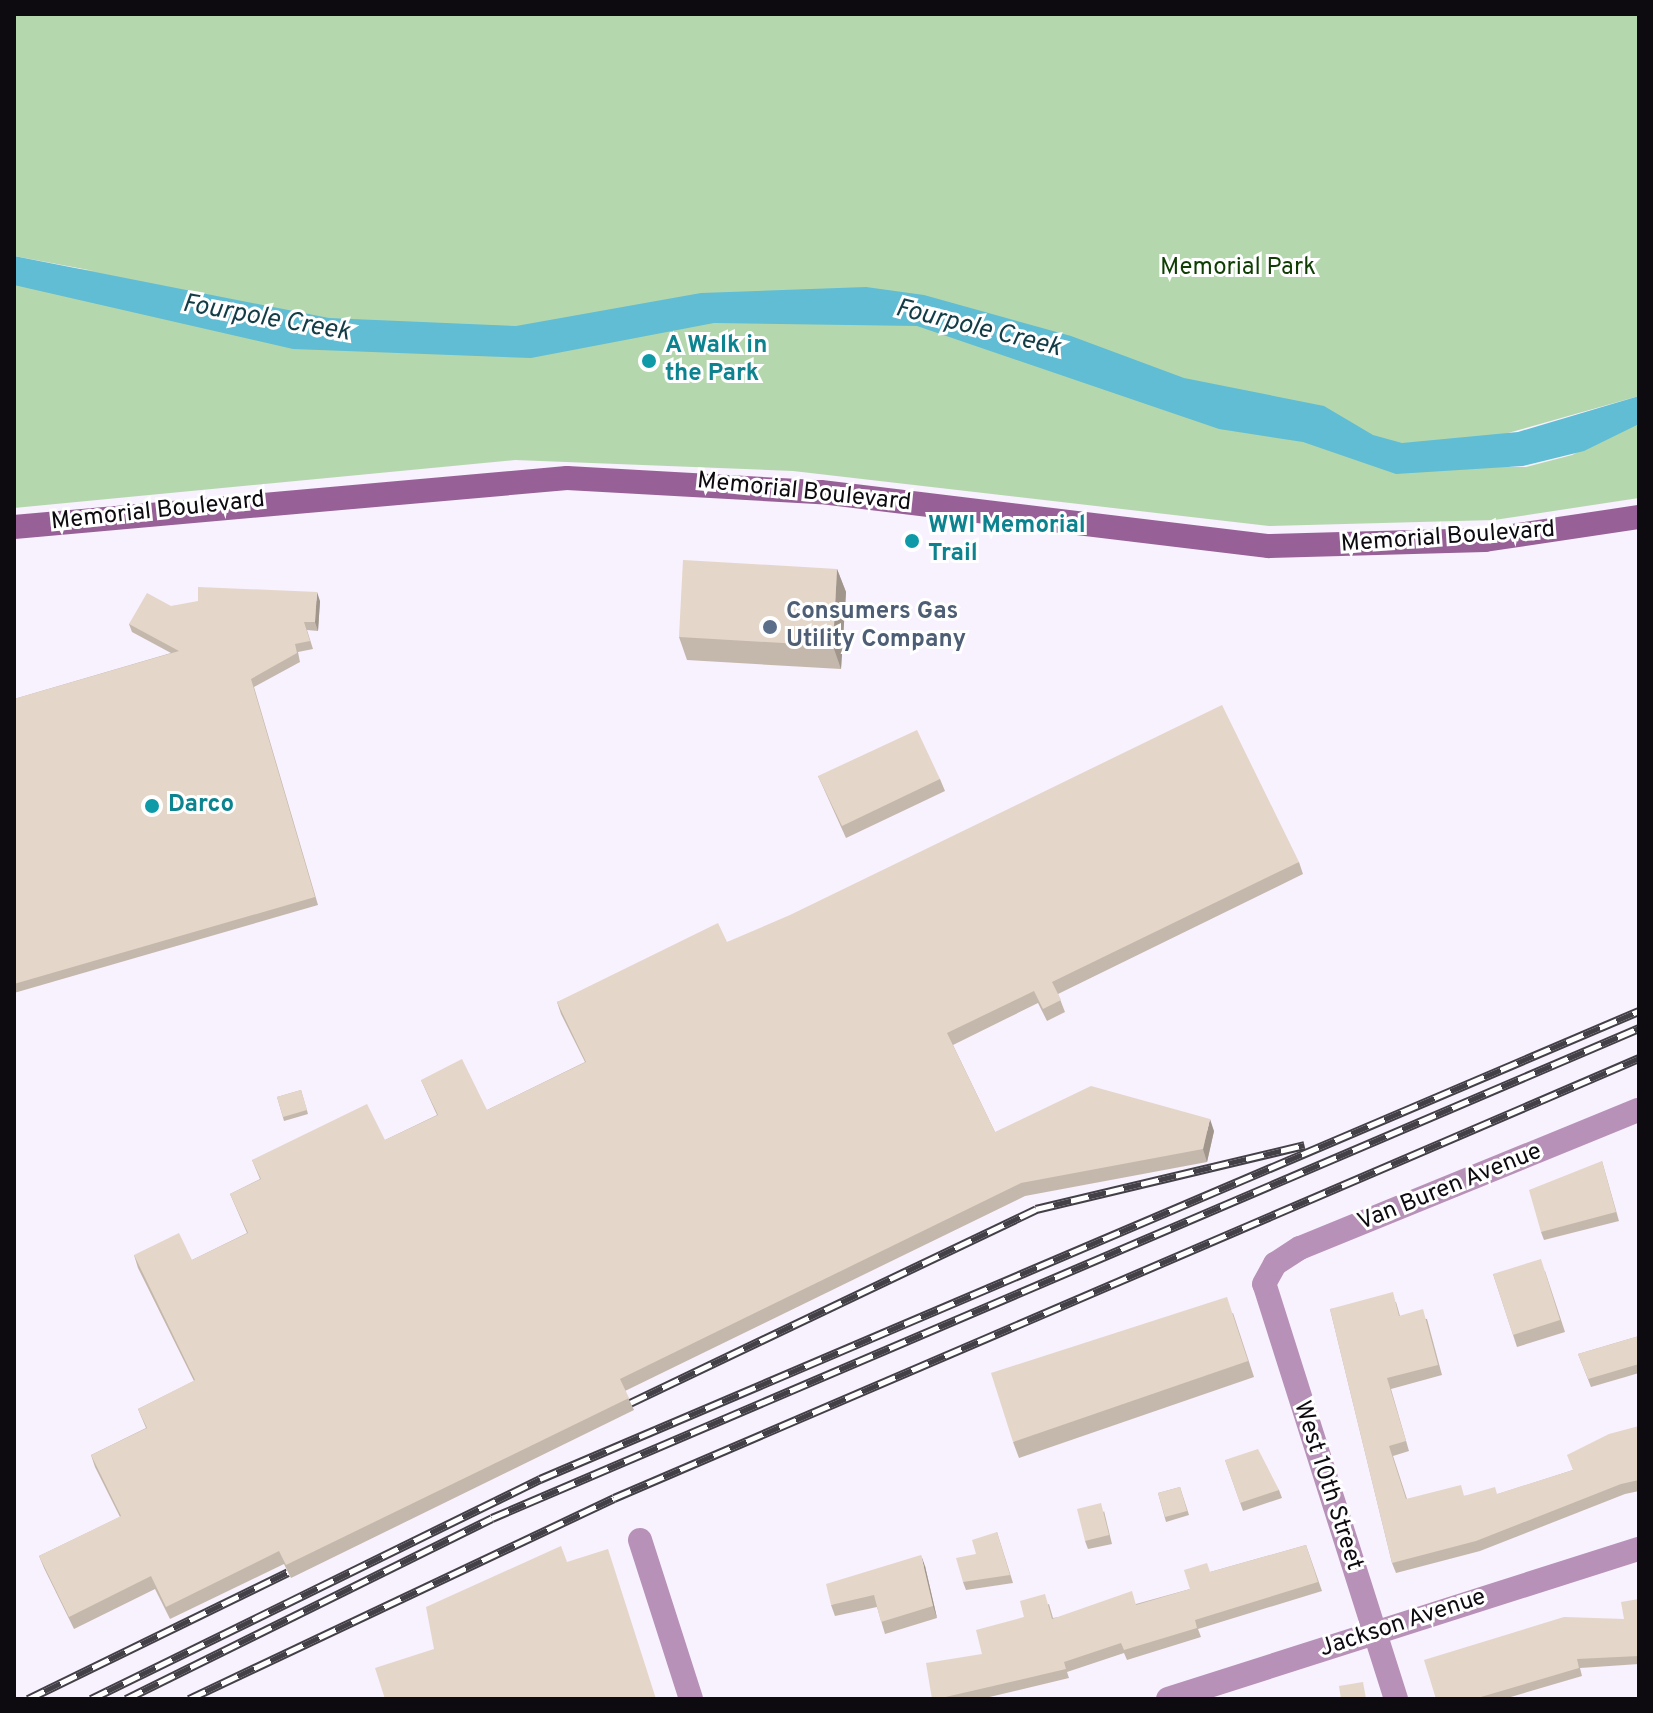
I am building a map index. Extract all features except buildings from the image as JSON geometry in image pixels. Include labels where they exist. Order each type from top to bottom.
[{"type":"street","name":"Memorial Boulevard","points":[[14,527],[567,478],[821,492],[1269,546],[1485,540],[1639,517]]},
{"type":"street","name":"Van Buren Avenue","points":[[1268,1274],[1300,1248],[1639,1110]]},
{"type":"street","name":"West 10th Street","points":[[1268,1274],[1264,1296],[1396,1699]]},
{"type":"street","points":[[640,1540],[691,1699]]},
{"type":"street","name":"Jackson Avenue","points":[[1168,1699],[1639,1549]]},
{"type":"green space","name":"Memorial Park","points":[[14,14],[1639,14],[1639,396],[1508,433],[1510,467],[1526,467],[1572,455],[1639,421],[1639,498],[1494,520],[1269,526],[793,471],[515,460],[14,508],[14,260],[94,271],[14,256]]},
{"type":"water","name":"Fourpole Creek","points":[[14,256],[329,318],[516,326],[701,293],[866,287],[924,295],[1071,336],[1184,378],[1324,406],[1373,435],[1402,443],[1518,432],[1639,396],[1639,424],[1584,451],[1523,466],[1396,474],[1303,442],[1219,429],[917,326],[714,323],[531,358],[293,349],[14,285]]},
{"type":"railway","points":[[91,1699],[540,1479],[1639,1011]]},
{"type":"railway","points":[[126,1699],[492,1518],[1639,1028]]},
{"type":"railway","points":[[189,1699],[614,1498],[1639,1058]]},
{"type":"railway","points":[[630,1403],[1036,1209],[1304,1145]]},
{"type":"railway","points":[[28,1699],[288,1572]]},
{"type":"place","name":"A Walk in the Park","points":[[649,361]]},
{"type":"place","name":"WWI Memorial Trail","points":[[912,541]]},
{"type":"place","name":"Consumers Gas Utility Company","points":[[770,627]]},
{"type":"place","name":"Darco","points":[[152,806]]}]
